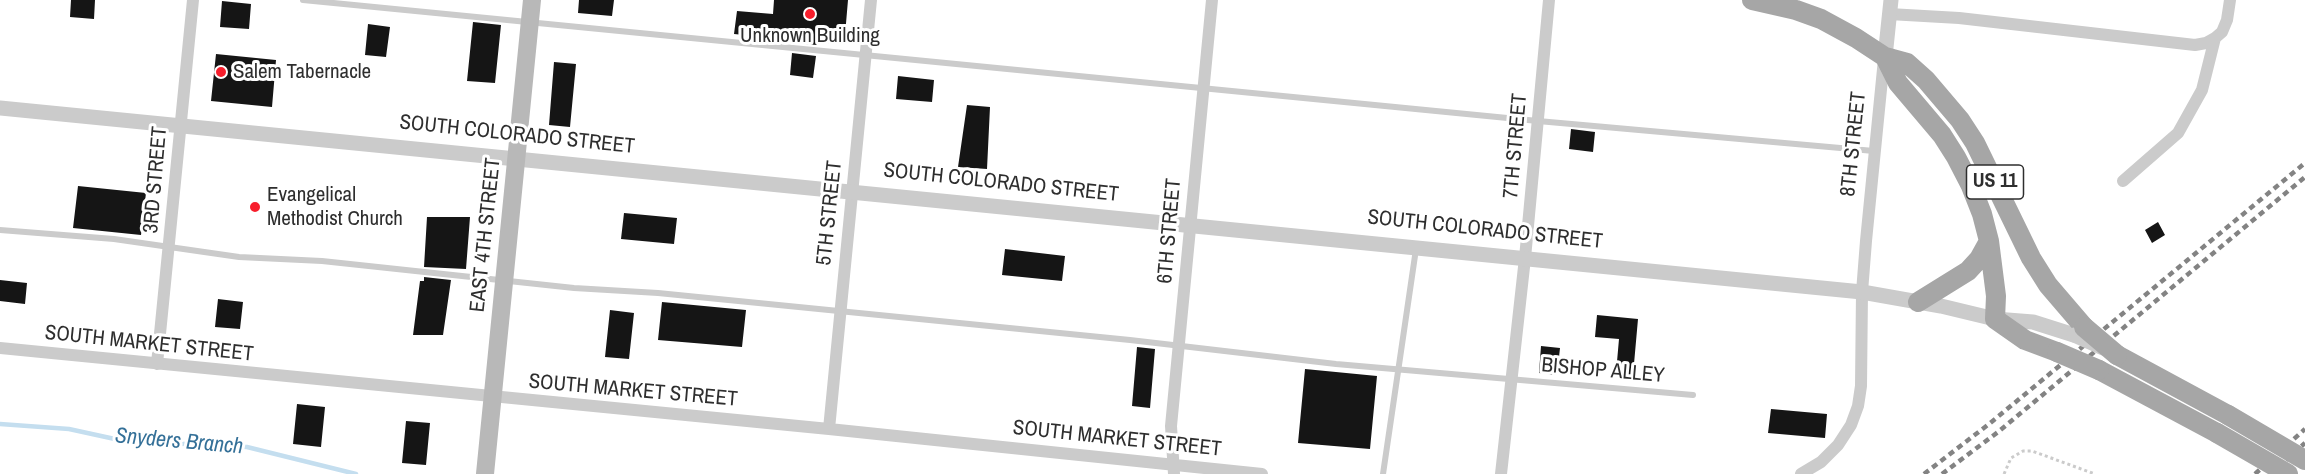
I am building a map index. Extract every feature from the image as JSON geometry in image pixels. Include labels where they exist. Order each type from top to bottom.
[{"type":"main road","name":"EAST 4TH STREET","points":[[485,474],[532,0]]},
{"type":"main road","name":"US 11","points":[[1752,0],[1796,10],[1821,19],[1885,57],[1906,63],[1926,80],[1960,120],[1992,175],[2031,258],[2079,331],[2117,355],[2305,460]]},
{"type":"main road","name":"US 11","points":[[1885,57],[1898,83],[1927,115],[1956,157],[1971,186],[1989,241],[1996,296],[1995,319]]},
{"type":"main road","points":[[1918,302],[1968,271],[1979,259],[1989,241]]},
{"type":"main road","name":"SOUTH COLORADO STREET","points":[[1995,319],[2025,340],[2098,370],[2217,433],[2288,474]]},
{"type":"street","name":"3RD STREET","points":[[156,364],[194,0]]},
{"type":"street","name":"5TH STREET","points":[[829,429],[871,0]]},
{"type":"street","name":"6TH STREET","points":[[1174,470],[1171,426],[1212,0]]},
{"type":"street","name":"7TH STREET","points":[[1501,474],[1525,258],[1549,0]]},
{"type":"street","points":[[1890,7],[1959,18],[2195,45],[2206,44],[2222,32],[2227,20],[2230,0]]},
{"type":"street","name":"8TH STREET","points":[[1801,474],[1821,462],[1838,445],[1851,425],[1858,406],[1861,386],[1862,292],[1890,7]]},
{"type":"street","points":[[2123,181],[2178,133],[2202,90],[2216,38]]},
{"type":"street","name":"SOUTH COLORADO STREET","points":[[0,108],[1862,292],[1995,319],[2033,322],[2079,331]]},
{"type":"street","name":"SOUTH MARKET STREET","points":[[0,348],[829,429],[1174,470],[1262,474]]},
{"type":"lane","points":[[303,0],[1874,152]]},
{"type":"lane","name":"BISHOP ALLEY","points":[[0,230],[114,239],[239,257],[322,261],[504,281],[840,311],[1336,364],[1693,395]]},
{"type":"lane","points":[[1383,474],[1417,247]]},
{"type":"path","points":[[2004,474],[2011,458],[2023,451],[2032,451],[2095,474]]},
{"type":"building","points":[[71,0],[95,0],[94,19],[70,17]]},
{"type":"building","points":[[579,0],[614,0],[612,16],[578,13]]},
{"type":"building","name":"Unknown Building","points":[[774,0],[848,0],[845,35],[839,35],[838,44],[817,42],[817,45],[793,43],[794,40],[734,34],[737,11],[773,14]]},
{"type":"building","points":[[222,1],[251,4],[249,29],[220,27]]},
{"type":"building","points":[[473,22],[501,25],[495,83],[467,81]]},
{"type":"building","points":[[368,24],[390,27],[386,57],[365,55]]},
{"type":"building","points":[[792,53],[816,56],[813,78],[790,75]]},
{"type":"building","points":[[216,54],[276,60],[272,107],[211,101]]},
{"type":"building","points":[[554,62],[576,64],[570,127],[549,125]]},
{"type":"building","points":[[898,76],[934,80],[932,102],[896,99]]},
{"type":"building","points":[[967,105],[990,107],[987,169],[958,167]]},
{"type":"building","points":[[1571,129],[1595,132],[1593,152],[1569,149]]},
{"type":"building","points":[[78,186],[146,193],[141,235],[73,228]]},
{"type":"building","points":[[624,213],[677,218],[674,244],[621,239]]},
{"type":"building","points":[[427,217],[470,217],[466,269],[424,267]]},
{"type":"building","points":[[2158,222],[2165,235],[2152,243],[2145,230]]},
{"type":"building","points":[[1005,249],[1065,256],[1062,281],[1002,275]]},
{"type":"building","points":[[424,277],[451,280],[443,335],[413,335],[420,281],[424,281]]},
{"type":"building","points":[[0,280],[27,283],[25,304],[0,301]]},
{"type":"building","points":[[218,299],[243,302],[240,329],[215,327]]},
{"type":"building","points":[[662,302],[746,310],[742,347],[658,340]]},
{"type":"building","points":[[610,310],[634,313],[629,359],[605,357]]},
{"type":"building","points":[[1597,315],[1638,319],[1633,375],[1616,373],[1619,339],[1595,337]]},
{"type":"building","points":[[1541,346],[1560,348],[1557,375],[1539,373]]},
{"type":"building","points":[[1137,347],[1155,349],[1150,408],[1132,406]]},
{"type":"building","points":[[1305,369],[1377,376],[1370,449],[1298,443]]},
{"type":"building","points":[[297,404],[325,407],[321,447],[293,444]]},
{"type":"building","points":[[1771,409],[1827,414],[1825,438],[1768,433]]},
{"type":"building","points":[[406,421],[430,423],[426,465],[402,463]]},
{"type":"waterway","name":"Snyders Branch","points":[[0,424],[69,429],[124,441],[247,447],[356,474]]},
{"type":"railway","points":[[1924,474],[1989,424],[2305,163]]},
{"type":"railway","points":[[1942,474],[1998,432],[2305,177]]},
{"type":"railway","points":[[2255,474],[2305,429]]},
{"type":"railway","points":[[2270,474],[2305,443]]},
{"type":"place","name":"Unknown Building","points":[[810,14]]},
{"type":"place","name":"Salem Tabernacle","points":[[221,72]]},
{"type":"place","name":"Evangelical Methodist Church","points":[[255,207]]}]
